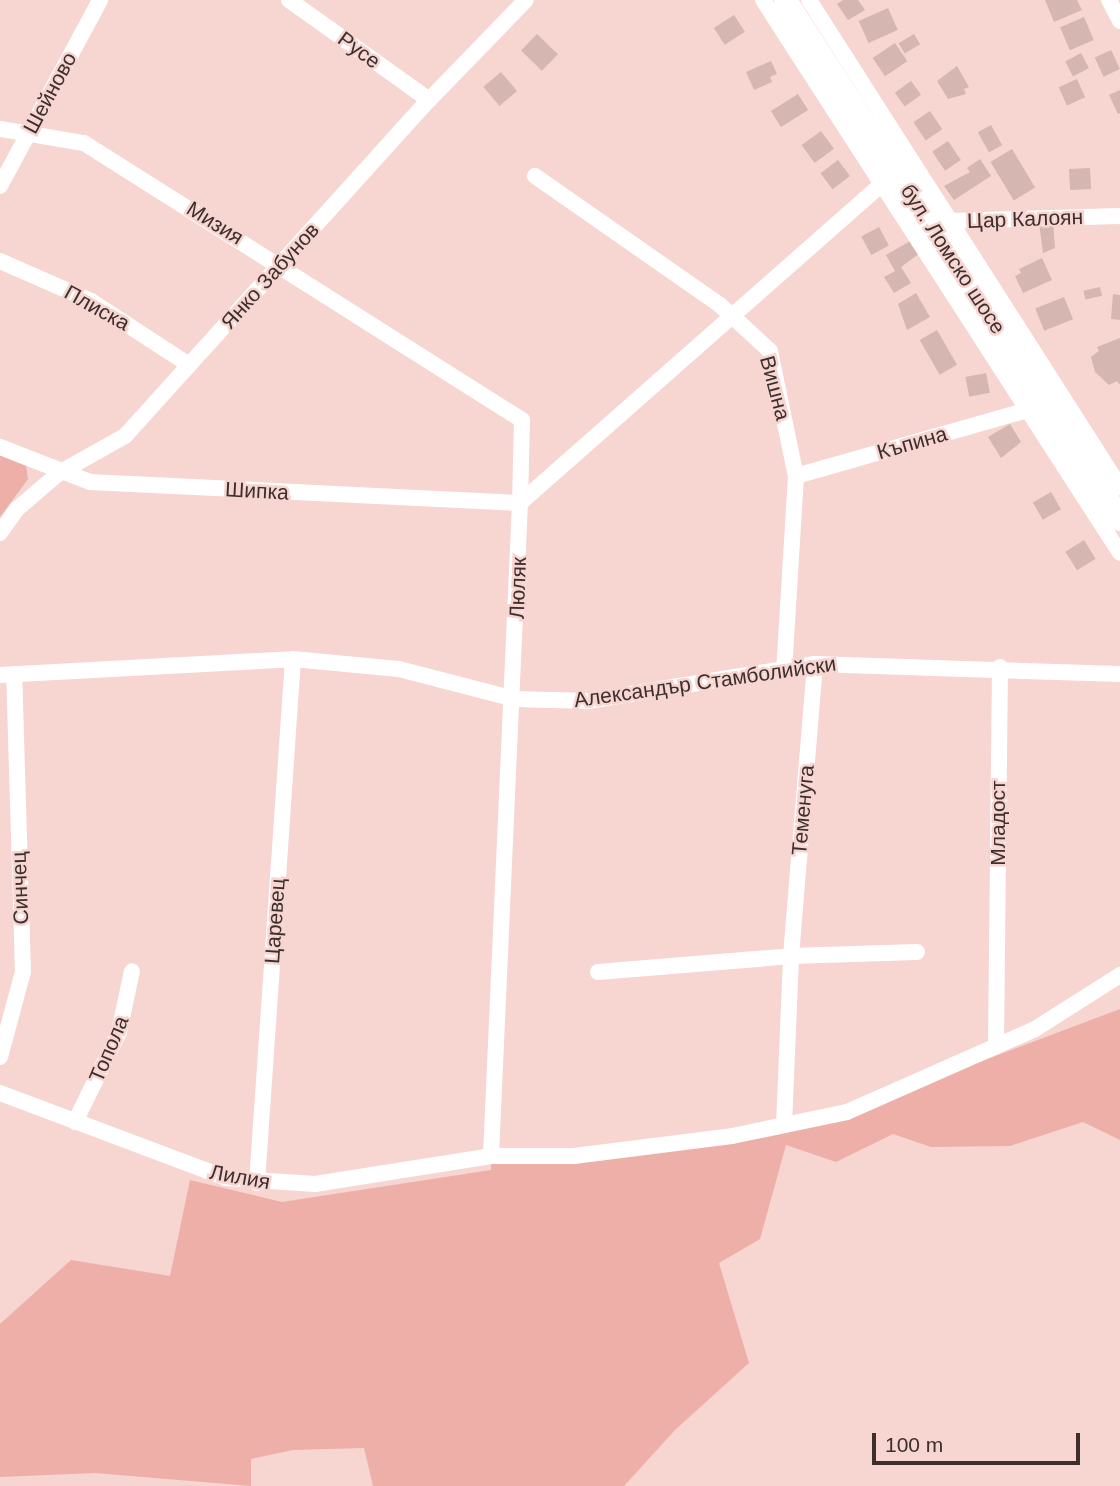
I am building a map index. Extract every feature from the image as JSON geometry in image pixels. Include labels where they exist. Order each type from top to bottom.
[{"type":"main road","name":"бул. Ломско шосе","points":[[785,0],[930,222],[936,248],[1120,519]]},
{"type":"street","name":"Шейново","points":[[0,186],[100,0]]},
{"type":"street","name":"Русе","points":[[289,0],[429,100]]},
{"type":"street","name":"Янко Забунов","points":[[0,533],[17,509],[59,474],[125,436],[429,100],[526,0]]},
{"type":"street","points":[[764,0],[883,183],[936,248],[1028,410],[1120,553]]},
{"type":"street","points":[[809,0],[953,220],[1120,487]]},
{"type":"street","points":[[1109,0],[1120,21]]},
{"type":"street","name":"Мизия","points":[[0,129],[84,144],[282,265],[522,420]]},
{"type":"street","name":"Вишна","points":[[536,176],[733,317],[770,351],[796,476],[785,671]]},
{"type":"street","points":[[520,503],[883,183]]},
{"type":"street","name":"Цар Калоян","points":[[930,222],[1120,216]]},
{"type":"street","name":"Плиска","points":[[0,261],[91,301],[189,365]]},
{"type":"street","name":"Къпина","points":[[796,476],[1028,410]]},
{"type":"street","name":"Люляк","points":[[491,1156],[515,699],[522,420]]},
{"type":"street","name":"Шипка","points":[[0,447],[59,474],[90,482],[520,503]]},
{"type":"street","name":"Александър Стамболийски","points":[[7,674],[293,659],[399,669],[515,699],[588,701],[815,664],[1000,667],[1120,674]]},
{"type":"street","name":"Царевец","points":[[257,1183],[293,659]]},
{"type":"street","name":"Теменуга","points":[[785,1125],[791,956],[815,664]]},
{"type":"street","name":"Младост","points":[[996,1046],[1000,667]]},
{"type":"street","name":"Синчец","points":[[0,1057],[23,972],[7,674]]},
{"type":"street","points":[[598,972],[791,956],[917,952]]},
{"type":"street","name":"Топола","points":[[75,1122],[119,1032],[132,971]]},
{"type":"street","name":"Лилия","points":[[0,1093],[191,1168],[257,1183],[315,1184],[491,1156],[574,1156],[785,1125],[847,1112],[996,1046],[1120,975]]},
{"type":"shaded area","points":[[0,455],[26,466],[28,479],[0,517]]},
{"type":"shaded area","points":[[1120,1009],[1120,1140],[1083,1122],[1010,1146],[931,1147],[893,1134],[836,1162],[786,1145],[760,1239],[719,1263],[749,1363],[675,1430],[624,1486],[373,1486],[364,1448],[293,1450],[251,1459],[251,1486],[95,1473],[0,1477],[0,1324],[71,1260],[170,1276],[190,1180],[282,1202],[491,1170],[491,1156],[574,1156],[847,1112]]},
{"type":"building","points":[[843,0],[858,0],[865,10],[848,20],[837,4]]},
{"type":"building","points":[[1045,0],[1077,0],[1082,10],[1054,22]]},
{"type":"building","points":[[888,8],[898,30],[869,43],[859,21]]},
{"type":"building","points":[[734,15],[745,32],[725,45],[714,28]]},
{"type":"building","points":[[1084,17],[1094,40],[1070,50],[1060,27]]},
{"type":"building","points":[[537,34],[558,54],[542,71],[521,51]]},
{"type":"building","points":[[914,34],[920,44],[905,54],[899,43]]},
{"type":"building","points":[[895,43],[907,61],[885,76],[873,58]]},
{"type":"building","points":[[1111,50],[1120,69],[1104,77],[1095,58]]},
{"type":"building","points":[[1081,53],[1089,68],[1073,76],[1065,61]]},
{"type":"building","points":[[771,61],[777,74],[770,77],[772,82],[754,90],[746,72]]},
{"type":"building","points":[[957,66],[969,87],[964,89],[966,94],[948,99],[937,81]]},
{"type":"building","points":[[501,72],[517,91],[499,106],[483,87]]},
{"type":"building","points":[[1077,79],[1085,97],[1067,105],[1059,87]]},
{"type":"building","points":[[911,81],[921,95],[905,107],[895,93]]},
{"type":"building","points":[[1120,90],[1120,113],[1118,114],[1109,95]]},
{"type":"building","points":[[798,94],[808,110],[781,127],[771,111]]},
{"type":"building","points":[[930,111],[942,129],[926,140],[913,122]]},
{"type":"building","points":[[991,125],[1002,145],[989,152],[978,132]]},
{"type":"building","points":[[821,131],[834,149],[815,163],[802,145]]},
{"type":"building","points":[[948,141],[961,160],[945,171],[932,152]]},
{"type":"building","points":[[1012,149],[1035,188],[1014,200],[991,162]]},
{"type":"building","points":[[980,159],[991,176],[954,200],[944,186],[970,172],[967,168]]},
{"type":"building","points":[[838,160],[850,176],[832,189],[820,173]]},
{"type":"building","points":[[1090,168],[1091,189],[1070,190],[1069,169]]},
{"type":"building","points":[[1053,222],[1055,248],[1043,253],[1039,223]]},
{"type":"building","points":[[879,227],[889,246],[871,255],[861,236]]},
{"type":"building","points":[[912,240],[920,253],[901,267],[911,283],[894,293],[884,277],[895,271],[886,255]]},
{"type":"building","points":[[1042,258],[1052,280],[1023,293],[1015,276],[1021,273],[1019,269]]},
{"type":"building","points":[[1100,287],[1102,296],[1085,300],[1083,291]]},
{"type":"building","points":[[916,293],[930,317],[907,330],[898,304]]},
{"type":"building","points":[[1113,294],[1120,295],[1120,320],[1111,319]]},
{"type":"building","points":[[1064,297],[1073,319],[1044,331],[1035,309]]},
{"type":"building","points":[[937,330],[957,365],[940,375],[920,340]]},
{"type":"building","points":[[1120,338],[1120,385],[1117,381],[1109,385],[1095,372],[1091,357],[1099,351],[1097,347]]},
{"type":"building","points":[[986,373],[990,393],[969,397],[965,377]]},
{"type":"building","points":[[1010,424],[1021,442],[1001,458],[988,437]]},
{"type":"building","points":[[1051,492],[1061,509],[1043,520],[1033,502]]},
{"type":"building","points":[[1084,540],[1096,559],[1077,570],[1065,552]]}]
